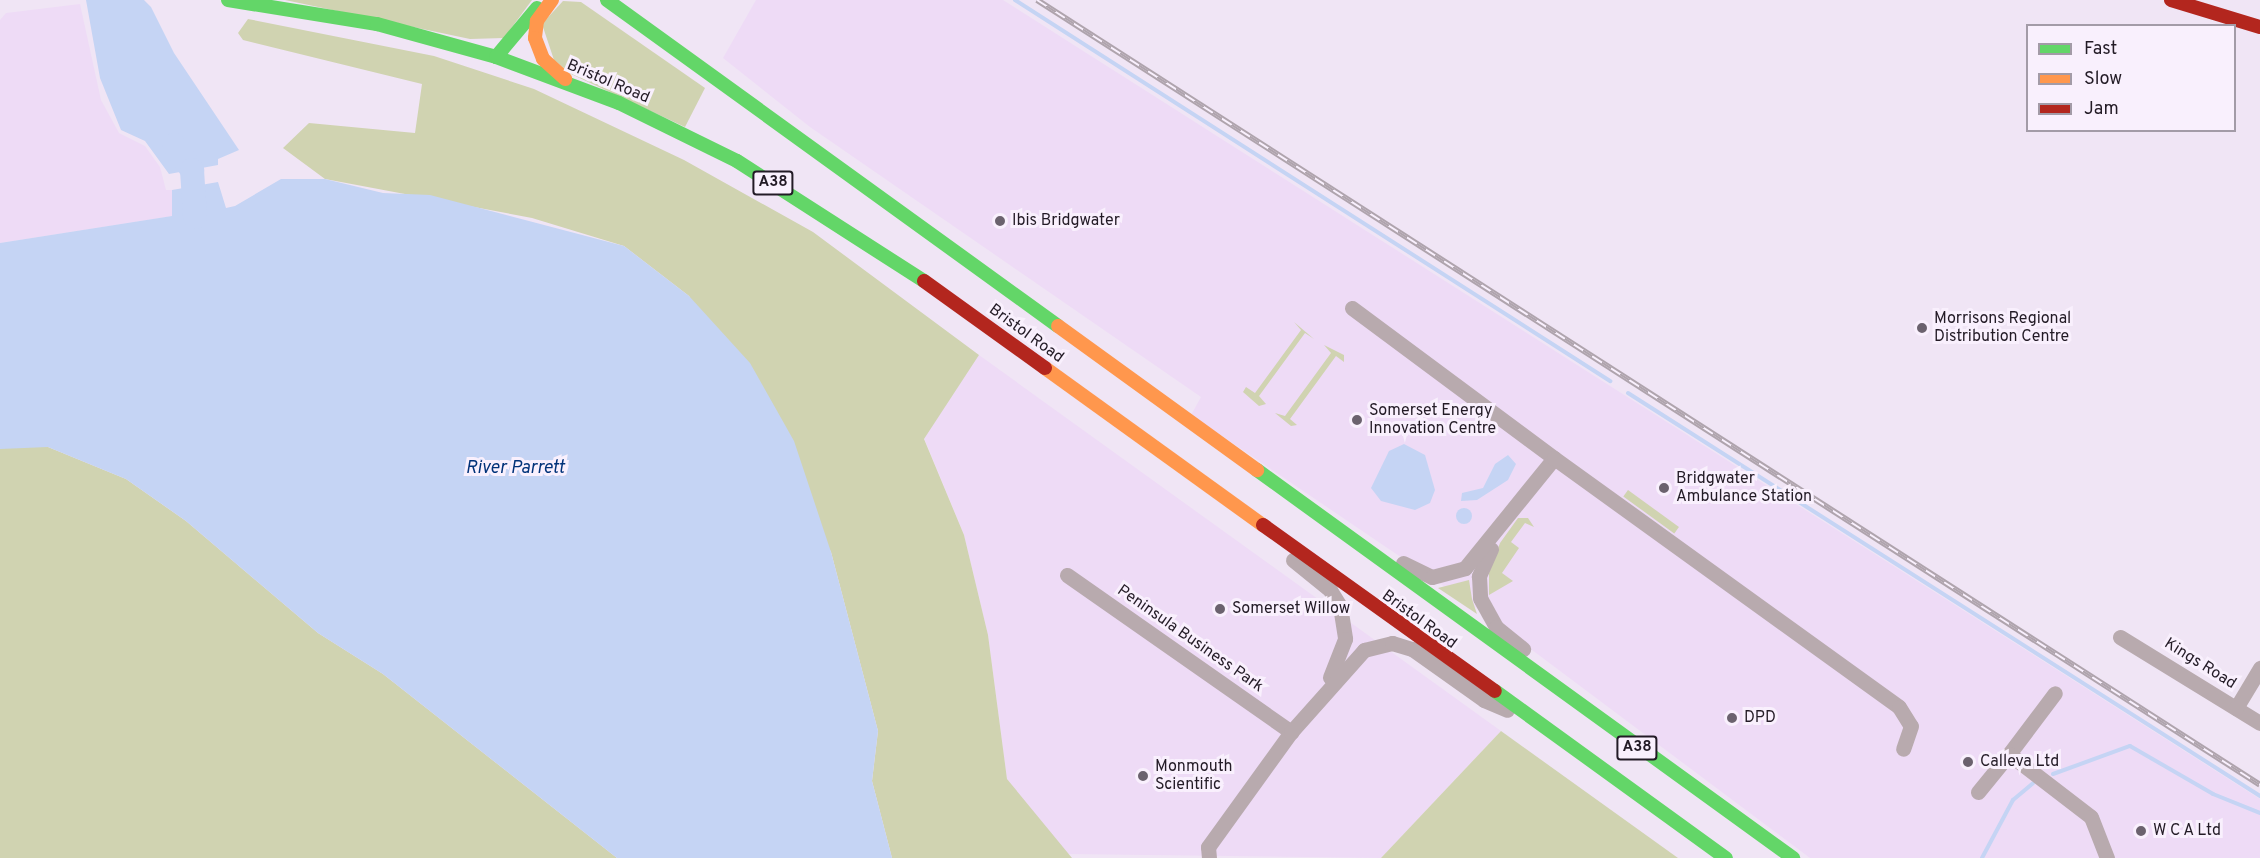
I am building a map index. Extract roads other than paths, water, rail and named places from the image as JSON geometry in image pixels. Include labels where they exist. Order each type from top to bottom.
[{"type":"main road","name":"Bristol Road","points":[[228,0],[377,24],[496,57],[569,83],[688,135],[842,224],[1523,716],[1726,858]]},
{"type":"main road","points":[[496,57],[527,25],[538,0]]},
{"type":"main road","points":[[552,0],[537,21],[535,38],[543,59],[569,83]]},
{"type":"main road","name":"Bristol Road","points":[[607,0],[1236,459],[1793,858]]},
{"type":"main road","points":[[2170,0],[2260,27]]},
{"type":"street","points":[[1352,308],[1554,458],[1899,707],[1911,726],[1903,749]]},
{"type":"street","points":[[1236,459],[1300,488],[1397,560],[1432,577],[1465,568],[1500,530],[1554,458]]},
{"type":"street","points":[[1248,516],[1330,590],[1340,606],[1345,639],[1323,690]]},
{"type":"street","points":[[1500,530],[1478,587],[1496,627],[1684,781]]},
{"type":"street","name":"Peninsula Business Park","points":[[1067,576],[1291,732]]},
{"type":"street","name":"Kings Road","points":[[2120,637],[2260,723]]},
{"type":"street","points":[[1209,858],[1208,847],[1291,732],[1323,690],[1364,650],[1392,643],[1412,649],[1484,700],[1523,716]]},
{"type":"street","points":[[2236,708],[2260,668]]},
{"type":"street","points":[[1978,792],[2055,693]]},
{"type":"street","points":[[2009,754],[2091,817],[2107,858]]},
{"type":"water","points":[[86,0],[144,0],[151,7],[174,53],[239,150],[218,159],[218,165],[169,174],[145,141],[121,130],[100,78]]},
{"type":"water","name":"River Parrett","points":[[281,179],[325,179],[383,193],[430,195],[624,246],[689,296],[750,363],[794,441],[831,552],[878,731],[872,781],[892,858],[617,858],[383,674],[318,633],[186,521],[126,479],[48,447],[0,449],[0,243],[172,216],[172,190],[218,182],[226,208],[235,206]]},
{"type":"water","points":[[1404,444],[1425,455],[1435,490],[1430,503],[1415,510],[1381,501],[1371,488],[1389,451]]},
{"type":"water","points":[[1508,455],[1516,464],[1508,480],[1477,500],[1461,501],[1462,493],[1483,488],[1495,464]]},
{"type":"water","points":[[1461,508],[1467,508],[1472,516],[1470,522],[1461,524],[1456,519],[1456,513]]},
{"type":"waterway","points":[[1015,0],[1610,381]]},
{"type":"waterway","points":[[174,145],[192,170],[195,217]]},
{"type":"waterway","points":[[1628,393],[2260,796]]},
{"type":"waterway","points":[[2053,774],[2130,746],[2213,794],[2260,813]]},
{"type":"waterway","points":[[1982,858],[2013,800],[2033,783]]},
{"type":"railway","points":[[1037,0],[2260,785]]},
{"type":"place","name":"Ibis Bridgwater","points":[[1000,221]]},
{"type":"place","name":"Morrisons Regional Distribution Centre","points":[[1922,328]]},
{"type":"place","name":"Somerset Energy Innovation Centre","points":[[1357,420]]},
{"type":"place","name":"Bridgwater Ambulance Station","points":[[1664,488]]},
{"type":"place","name":"Somerset Willow","points":[[1220,609]]},
{"type":"place","name":"DPD","points":[[1732,718]]},
{"type":"place","name":"Calleva Ltd","points":[[1968,762]]},
{"type":"place","name":"Monmouth Scientific","points":[[1143,776]]},
{"type":"place","name":"W C A Ltd","points":[[2141,831]]}]
